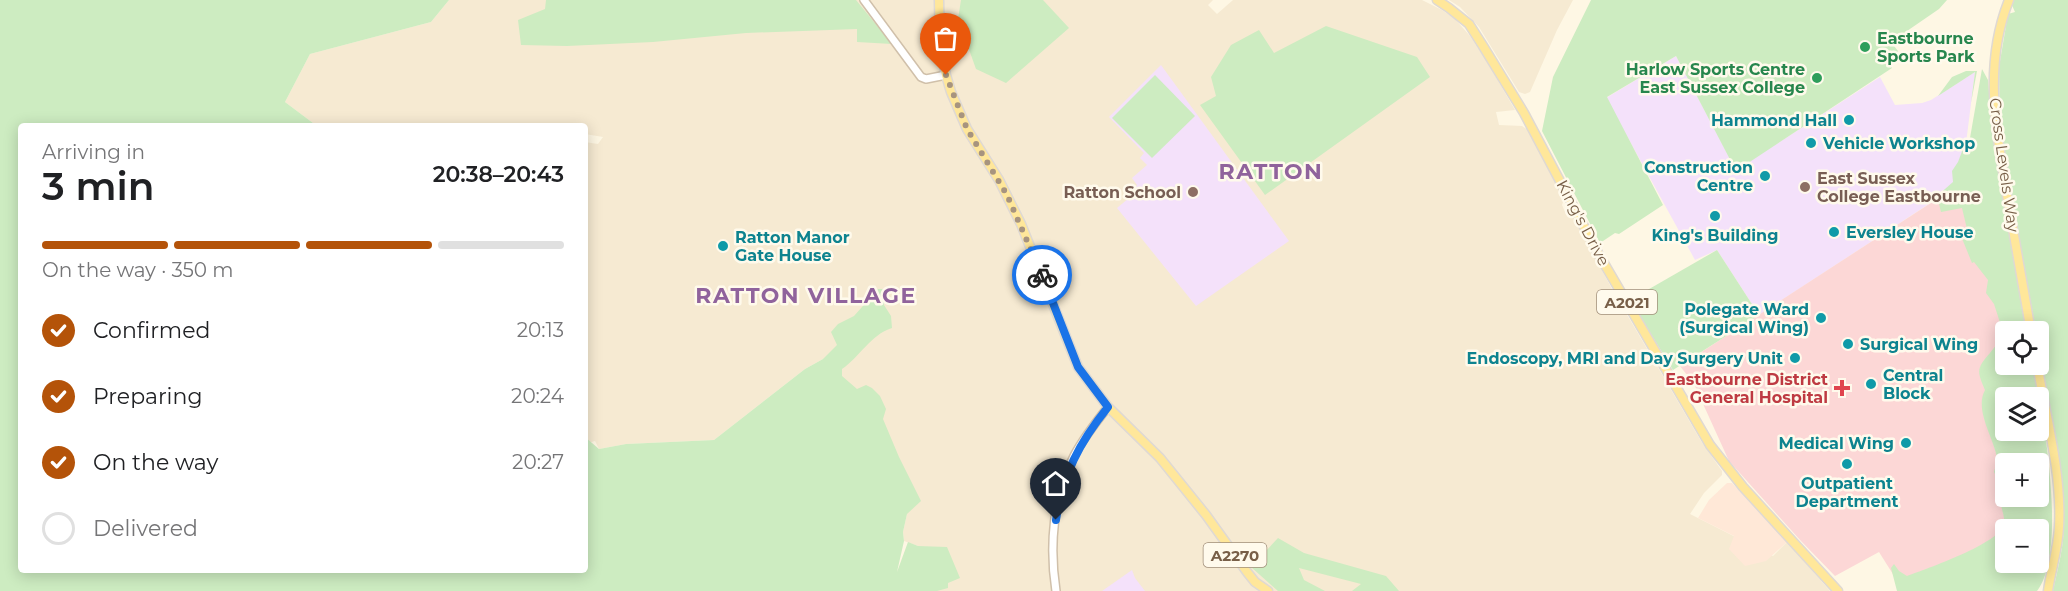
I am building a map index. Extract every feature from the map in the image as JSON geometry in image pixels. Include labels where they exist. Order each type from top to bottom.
[{"type":"main road","name":"A2270","points":[[939,0],[940,45],[946,75],[967,129],[999,180],[1021,224],[1078,367],[1108,407],[1160,458],[1206,515],[1255,582],[1268,591]]},
{"type":"main road","name":"King's Drive","points":[[1437,0],[1468,24],[1483,46],[1529,122],[1598,253],[1710,445],[1743,487],[1838,591]]},
{"type":"main road","name":"Cross Levels Way","points":[[2009,0],[1998,33],[1994,62],[1993,100],[1999,148],[2029,321]]},
{"type":"main road","points":[[2039,375],[2060,506],[2056,552],[2049,587],[2042,591]]},
{"type":"street","points":[[864,0],[921,77],[946,75]]},
{"type":"street","points":[[1056,591],[1052,543],[1059,497],[1074,456],[1108,407]]},
{"type":"shaded area","points":[[449,0],[1213,0],[1208,5],[1217,14],[1233,0],[1422,0],[1455,19],[1486,60],[1515,110],[1496,112],[1499,125],[1522,126],[1528,130],[1564,199],[1562,205],[1566,214],[1572,215],[1612,289],[1701,441],[1722,471],[1722,475],[1704,493],[1690,514],[1773,556],[1787,542],[1830,591],[903,591],[918,546],[904,541],[903,532],[907,514],[823,359],[805,369],[714,440],[626,444],[599,449],[595,441],[588,443],[588,142],[598,144],[603,137],[588,134],[588,123],[313,123],[285,102],[310,54],[431,22]]},
{"type":"shaded area","points":[[1449,0],[1573,0],[1530,92],[1525,94],[1519,92],[1479,27],[1460,7]]},
{"type":"shaded area","name":"East Sussex College Eastbourne","points":[[1676,56],[1736,170],[1880,77],[1895,105],[1931,100],[1975,72],[1961,183],[1759,315],[1717,250],[1695,260],[1606,98]]},
{"type":"shaded area","name":"Ratton School","points":[[1161,65],[1289,241],[1196,306],[1117,208],[1129,198],[1137,185],[1132,178],[1147,165],[1140,158],[1144,153],[1109,117]]},
{"type":"shaded area","name":"Eastbourne District General Hospital","points":[[1960,184],[2003,321],[1995,321],[1995,375],[2006,375],[2006,387],[1995,387],[1995,441],[2006,441],[2006,453],[1995,453],[1995,507],[2010,507],[2015,519],[1995,519],[1995,544],[1906,584],[1896,579],[1879,552],[1835,576],[1729,461],[1694,384],[1680,366]]},
{"type":"shaded area","points":[[1727,483],[1732,483],[1787,542],[1766,561],[1745,566],[1729,549],[1734,536],[1698,518],[1709,500]]},
{"type":"shaded area","points":[[1132,570],[1145,591],[1102,591]]},
{"type":"green space","points":[[0,0],[449,0],[431,22],[310,54],[285,102],[313,123],[18,123],[18,573],[588,573],[588,440],[599,449],[626,444],[714,440],[805,369],[823,359],[837,345],[831,332],[838,324],[854,316],[878,289],[885,289],[884,305],[891,316],[892,328],[871,341],[842,369],[842,376],[857,389],[866,385],[880,396],[886,409],[883,419],[921,501],[907,514],[897,572],[908,542],[918,546],[947,547],[960,578],[948,583],[948,588],[937,591],[0,591]]},
{"type":"green space","points":[[546,0],[856,0],[892,44],[857,42],[857,29],[746,33],[653,42],[567,46],[521,45],[518,20],[545,9]]},
{"type":"green space","points":[[961,0],[1043,0],[1069,28],[1006,83],[976,69],[958,19]]},
{"type":"green space","points":[[1591,0],[1947,0],[1939,9],[1891,42],[1898,51],[1891,62],[1892,68],[1736,171],[1676,56],[1607,97],[1663,205],[1619,234],[1615,233],[1600,243],[1542,131],[1553,77]]},
{"type":"green space","points":[[2012,0],[2068,0],[2068,591],[2053,591],[2061,555],[2064,518],[2060,471],[2049,413],[2049,387],[2044,387],[2042,375],[2049,375],[2049,321],[2034,321],[2000,132],[1999,67],[2008,14],[2015,12]]},
{"type":"green space","points":[[1326,26],[1417,57],[1430,77],[1265,195],[1200,105],[1216,96],[1211,77],[1231,45],[1259,30],[1274,53]]},
{"type":"green space","points":[[1982,69],[1988,80],[1992,129],[2026,321],[2000,321],[1994,304],[1986,293],[1988,280],[1974,262],[1972,263],[1961,236],[1967,229],[1962,208],[1941,212],[1937,196],[1953,182],[1952,171],[1967,138],[1970,138]]},
{"type":"green space","points":[[1966,71],[1977,71],[1971,103],[1975,72],[1938,96],[1952,77]]},
{"type":"green space","points":[[1155,75],[1195,116],[1152,158],[1112,118]]},
{"type":"green space","points":[[1717,250],[1759,315],[1673,370],[1630,300]]},
{"type":"green space","points":[[1995,347],[1995,375],[2036,375],[2038,387],[1995,387],[1995,441],[2046,441],[2047,453],[1996,453],[1983,415],[1982,398],[1985,390],[1979,370]]},
{"type":"green space","points":[[2049,471],[2052,515],[2049,556],[2049,519],[2004,519],[2002,507],[2049,507]]},
{"type":"green space","points":[[1995,535],[1995,573],[2046,573],[2037,591],[1897,591],[1891,568],[1894,564],[1907,576],[1977,547]]},
{"type":"green space","points":[[1278,538],[1304,553],[1386,576],[1399,591],[1352,591],[1361,584],[1299,568],[1304,580],[1325,591],[1278,591],[1251,567]]},
{"type":"way so far","points":[[946,75],[967,129],[1007,195],[1042,275]]},
{"type":"place","name":"Eastbourne Sports Park","points":[[1865,47]]},
{"type":"place","name":"Harlow Sports Centre East Sussex College","points":[[1817,78]]},
{"type":"place","name":"Hammond Hall","points":[[1849,120]]},
{"type":"place","name":"Vehicle Workshop","points":[[1811,143]]},
{"type":"place","name":"Construction Centre","points":[[1765,176]]},
{"type":"place","name":"East Sussex College Eastbourne","points":[[1805,187]]},
{"type":"place","name":"Ratton School","points":[[1193,192]]},
{"type":"place","name":"King's Building","points":[[1715,216]]},
{"type":"place","name":"Eversley House","points":[[1834,232]]},
{"type":"place","name":"Ratton Manor Gate House","points":[[723,246]]},
{"type":"place","name":"Polegate Ward (Surgical Wing)","points":[[1821,318]]},
{"type":"place","name":"Surgical Wing","points":[[1848,344]]},
{"type":"place","name":"Endoscopy, MRI and Day Surgery Unit","points":[[1795,358]]},
{"type":"place","name":"Central Block","points":[[1871,384]]},
{"type":"place","name":"Eastbourne District General Hospital","points":[[1842,388]]},
{"type":"place","name":"Medical Wing","points":[[1906,443]]},
{"type":"place","name":"Outpatient Department","points":[[1847,464]]},
{"type":"district","name":"RATTON","points":[[1271,171]]},
{"type":"district","name":"RATTON VILLAGE","points":[[806,295]]},
{"type":"route","points":[[1042,275],[1078,367],[1108,407],[1074,456],[1059,497],[1056,520]]}]
